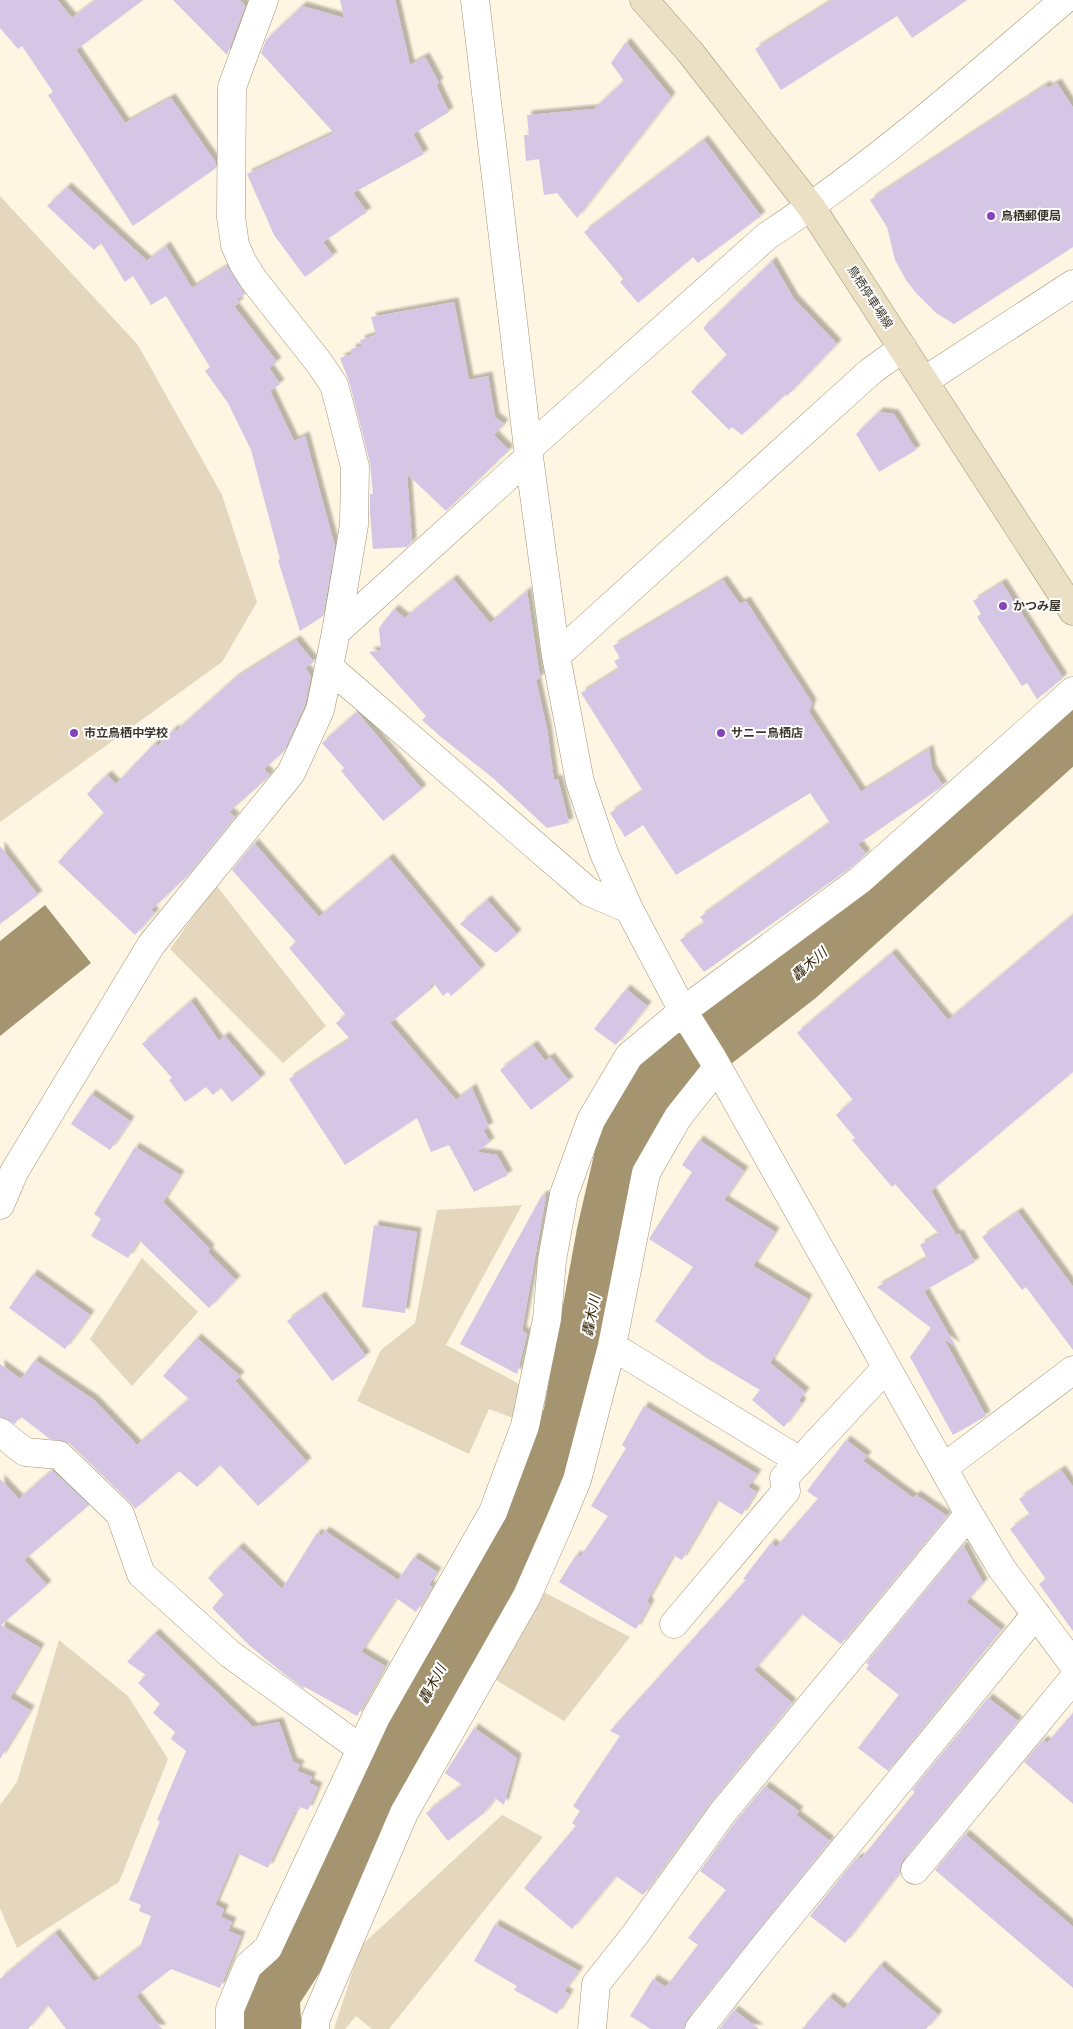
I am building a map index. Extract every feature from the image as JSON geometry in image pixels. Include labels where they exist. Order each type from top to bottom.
[{"type":"main road","name":"鳥栖停車場線","points":[[644,0],[690,52],[811,206],[1073,611]]},
{"type":"street","points":[[0,1205],[14,1172],[151,945],[291,773],[320,710],[330,668],[354,525],[354,468],[342,410],[334,385],[320,364],[253,279],[243,263],[235,245],[231,217],[232,87],[264,0]]},
{"type":"street","points":[[475,0],[529,453],[556,656],[580,782],[604,853],[629,909],[683,1011],[715,1064],[943,1468],[1002,1569],[1073,1664]]},
{"type":"street","points":[[336,632],[767,236],[811,206],[935,112],[1064,0]]},
{"type":"street","points":[[924,381],[1073,284]]},
{"type":"street","points":[[556,656],[870,371],[903,348]]},
{"type":"street","points":[[330,668],[589,892],[629,909]]},
{"type":"street","points":[[230,2029],[230,2009],[248,1966],[268,1948],[376,1717],[493,1512],[524,1426],[547,1319],[552,1260],[564,1194],[591,1120],[629,1056],[683,1011],[860,880],[1073,691]]},
{"type":"street","points":[[315,2029],[316,2018],[404,1813],[527,1596],[577,1480],[612,1346],[646,1173],[678,1117],[715,1064]]},
{"type":"street","points":[[612,1346],[800,1461]]},
{"type":"street","points":[[674,1624],[786,1491],[784,1478],[886,1368]]},
{"type":"street","points":[[943,1468],[1073,1370]]},
{"type":"street","points":[[0,1432],[26,1452],[59,1455],[120,1514],[141,1574],[230,1654],[361,1749]]},
{"type":"street","points":[[592,2029],[596,1984],[634,1936],[723,1812],[970,1514]]},
{"type":"street","points":[[700,2029],[766,1943],[1036,1614]]},
{"type":"street","points":[[915,1870],[1073,1679]]},
{"type":"shaded area","name":"市立鳥栖中学校","points":[[0,196],[138,345],[222,495],[257,602],[222,662],[0,822]]},
{"type":"shaded area","points":[[216,885],[326,1026],[283,1063],[170,949]]},
{"type":"shaded area","points":[[45,905],[91,963],[0,1036],[0,941]]},
{"type":"shaded area","points":[[522,1205],[446,1345],[523,1386],[515,1419],[489,1409],[469,1454],[357,1401],[381,1350],[415,1323],[437,1210]]},
{"type":"shaded area","points":[[142,1258],[198,1312],[132,1386],[90,1339]]},
{"type":"shaded area","points":[[542,1591],[630,1637],[564,1721],[491,1677]]},
{"type":"shaded area","points":[[59,1640],[128,1696],[168,1759],[119,1882],[17,1948],[0,1908],[0,1805],[17,1782]]},
{"type":"shaded area","points":[[502,1815],[543,1837],[389,2029],[372,2029],[356,2016],[345,2029],[334,2029],[361,1946]]},
{"type":"building","points":[[0,0],[57,0],[72,18],[96,0],[143,0],[76,50],[125,123],[171,98],[216,163],[216,168],[133,226],[48,95],[53,92],[22,46],[18,49],[0,28]]},
{"type":"building","points":[[173,0],[240,0],[245,6],[227,55]]},
{"type":"building","points":[[340,0],[395,0],[410,65],[425,57],[439,83],[436,85],[449,112],[413,134],[424,154],[353,193],[367,212],[323,242],[333,256],[305,277],[274,235],[247,174],[334,133],[261,53],[266,40],[302,6],[344,18]]},
{"type":"building","points":[[833,0],[967,0],[912,38],[897,16],[781,90],[755,49]]},
{"type":"building","points":[[626,42],[671,97],[577,218],[557,193],[544,195],[539,159],[526,161],[524,135],[529,135],[527,115],[594,109],[624,81],[611,63]]},
{"type":"building","points":[[1057,83],[1073,108],[1073,247],[954,324],[936,313],[906,280],[895,260],[887,227],[870,200],[1046,85],[1048,88]]},
{"type":"building","points":[[704,140],[761,216],[698,263],[693,257],[638,303],[620,282],[623,279],[584,232]]},
{"type":"building","points":[[67,187],[147,261],[166,246],[192,288],[227,266],[245,294],[237,299],[239,303],[234,306],[277,362],[269,368],[280,384],[270,391],[294,441],[305,436],[335,547],[323,616],[300,631],[278,560],[280,559],[251,450],[228,403],[205,371],[210,367],[166,296],[151,305],[133,276],[125,282],[101,243],[94,250],[47,206]]},
{"type":"building","points":[[772,261],[794,299],[837,344],[787,396],[786,394],[742,435],[732,427],[729,430],[691,392],[727,355],[703,328]]},
{"type":"building","points":[[454,302],[469,380],[488,376],[495,417],[504,424],[494,435],[509,450],[446,511],[407,474],[412,542],[407,547],[373,549],[370,494],[373,494],[370,463],[349,381],[340,358],[352,354],[351,349],[362,346],[360,340],[376,335],[371,317]]},
{"type":"building","points":[[879,412],[894,414],[916,450],[879,472],[856,434]]},
{"type":"building","points":[[453,579],[490,623],[527,591],[540,678],[536,680],[547,729],[554,780],[558,779],[569,823],[547,828],[493,778],[422,720],[426,716],[369,652],[381,650],[379,628],[394,609],[405,618]]},
{"type":"building","points":[[723,580],[740,604],[746,601],[812,703],[809,712],[861,792],[929,749],[932,769],[943,786],[858,844],[866,854],[853,866],[704,972],[680,940],[705,923],[700,917],[830,823],[810,793],[676,875],[643,825],[625,837],[610,813],[643,791],[581,693],[619,669],[614,661],[620,658],[613,646]]},
{"type":"building","points":[[1002,583],[1063,678],[1037,699],[1027,683],[1022,686],[977,617],[981,614],[973,601]]},
{"type":"building","points":[[296,640],[314,662],[305,668],[311,676],[305,704],[284,751],[264,769],[270,775],[229,812],[235,817],[188,875],[151,910],[155,913],[135,935],[58,862],[104,813],[87,794],[107,775],[116,784],[155,743],[158,746],[174,729],[176,731],[234,679]]},
{"type":"building","points":[[357,712],[422,789],[383,821],[341,771],[344,768],[322,743]]},
{"type":"building","points":[[254,843],[319,917],[389,858],[481,969],[451,996],[448,992],[443,996],[434,983],[429,986],[431,989],[390,1023],[456,1100],[472,1088],[489,1127],[483,1130],[490,1142],[477,1152],[497,1155],[508,1175],[474,1192],[449,1145],[431,1152],[417,1118],[345,1165],[289,1079],[350,1039],[336,1023],[346,1015],[289,948],[296,942],[232,870]]},
{"type":"building","points":[[0,846],[38,895],[0,924]]},
{"type":"building","points":[[487,900],[517,934],[496,953],[460,924]]},
{"type":"building","points":[[1073,915],[1073,1072],[931,1191],[956,1235],[959,1234],[975,1262],[924,1291],[956,1347],[944,1339],[986,1416],[953,1435],[910,1357],[931,1328],[877,1287],[927,1258],[920,1245],[939,1234],[895,1184],[892,1187],[852,1140],[855,1138],[836,1115],[853,1100],[797,1033],[892,953],[948,1020]]},
{"type":"building","points":[[626,989],[647,1006],[616,1045],[594,1029]]},
{"type":"building","points":[[191,1001],[219,1041],[225,1036],[261,1078],[232,1102],[221,1088],[213,1095],[206,1087],[185,1102],[169,1080],[172,1078],[142,1044]]},
{"type":"building","points":[[533,1045],[545,1061],[550,1057],[569,1081],[531,1110],[500,1070]]},
{"type":"building","points":[[91,1094],[130,1121],[110,1150],[71,1124]]},
{"type":"building","points":[[699,1140],[744,1171],[724,1200],[775,1232],[753,1266],[808,1299],[770,1363],[805,1392],[799,1400],[802,1403],[784,1427],[752,1400],[760,1390],[708,1359],[655,1321],[693,1267],[649,1239],[692,1172],[682,1165]]},
{"type":"building","points":[[135,1147],[180,1175],[163,1202],[210,1249],[208,1252],[236,1280],[209,1308],[139,1240],[128,1258],[91,1236],[101,1219],[94,1214]]},
{"type":"building","points":[[542,1195],[546,1196],[522,1331],[527,1334],[517,1374],[460,1344]]},
{"type":"building","points":[[1018,1212],[1073,1287],[1073,1350],[1026,1287],[1022,1290],[982,1237]]},
{"type":"building","points":[[374,1225],[417,1232],[405,1313],[362,1307]]},
{"type":"building","points":[[33,1274],[90,1315],[65,1349],[9,1308]]},
{"type":"building","points":[[321,1296],[366,1356],[332,1381],[287,1321]]},
{"type":"building","points":[[197,1338],[240,1376],[235,1381],[307,1462],[258,1506],[220,1465],[197,1487],[179,1471],[135,1509],[69,1443],[50,1439],[20,1416],[15,1424],[0,1417],[0,1364],[21,1379],[35,1360],[94,1400],[137,1445],[189,1399],[163,1376]]},
{"type":"building","points":[[644,1406],[757,1474],[748,1487],[756,1492],[742,1515],[717,1500],[682,1560],[673,1555],[647,1601],[650,1604],[636,1629],[559,1582],[576,1555],[580,1557],[608,1516],[591,1506],[626,1448],[622,1445]]},
{"type":"building","points":[[846,1440],[867,1456],[863,1461],[913,1498],[916,1495],[947,1516],[841,1644],[802,1614],[754,1670],[792,1703],[711,1802],[643,1895],[616,1876],[572,1929],[524,1888],[576,1826],[572,1823],[580,1811],[573,1806],[620,1736],[610,1731],[746,1580],[743,1579],[771,1543],[776,1547],[818,1499],[807,1491]]},
{"type":"building","points":[[52,1470],[89,1505],[24,1560],[47,1585],[1,1625],[40,1648],[10,1698],[30,1710],[0,1759],[0,1479],[19,1499]]},
{"type":"building","points":[[1061,1470],[1073,1487],[1073,1631],[1039,1584],[1046,1579],[1010,1529],[1030,1515],[1019,1499]]},
{"type":"building","points":[[325,1531],[398,1580],[414,1557],[437,1572],[429,1585],[432,1587],[416,1612],[396,1598],[361,1652],[385,1666],[357,1716],[305,1687],[303,1688],[250,1646],[212,1608],[224,1595],[208,1578],[239,1547],[282,1589],[317,1533],[321,1536]]},
{"type":"building","points":[[963,1545],[983,1583],[966,1602],[1001,1630],[888,1771],[858,1748],[899,1695],[866,1669],[869,1665],[866,1663]]},
{"type":"building","points":[[155,1633],[253,1727],[279,1722],[293,1762],[300,1765],[297,1771],[312,1777],[309,1783],[318,1787],[308,1810],[300,1807],[297,1812],[295,1811],[268,1868],[237,1853],[215,1905],[224,1909],[221,1917],[232,1922],[228,1931],[241,1936],[220,1988],[171,1969],[136,1996],[162,2029],[66,2029],[48,2005],[28,2029],[0,2029],[0,1979],[55,1933],[94,1982],[140,1947],[151,1916],[139,1911],[141,1905],[129,1900],[160,1821],[157,1820],[186,1751],[171,1739],[175,1732],[153,1713],[160,1704],[138,1683],[146,1675],[127,1662]]},
{"type":"building","points":[[988,1698],[1018,1721],[903,1860],[900,1872],[845,1943],[810,1916],[854,1861],[859,1857],[861,1859],[915,1792],[912,1790]]},
{"type":"building","points":[[1073,1713],[1073,1804],[1024,1762],[1043,1740],[1047,1743]]},
{"type":"building","points":[[474,1728],[517,1758],[504,1805],[495,1798],[484,1813],[448,1841],[426,1813],[462,1785],[445,1773]]},
{"type":"building","points":[[765,1786],[799,1811],[796,1815],[830,1841],[687,2019],[684,2029],[651,2029],[630,2016],[653,1979],[666,1987],[698,1945],[688,1938],[726,1890],[700,1871],[735,1822]]},
{"type":"building","points":[[965,1834],[1073,1927],[1073,1988],[935,1870]]},
{"type":"building","points":[[495,1924],[579,1971],[564,1991],[569,1994],[557,2014],[514,1990],[517,1986],[474,1961]]},
{"type":"building","points":[[880,1965],[938,2015],[926,2029],[802,2029],[829,1997],[844,2009]]},
{"type":"building","points":[[734,2010],[759,2029],[719,2029]]},
{"type":"waterway","name":"轟木川","points":[[272,2029],[270,1995],[307,1938],[398,1747],[572,1419],[606,1234],[627,1143],[665,1078],[796,976],[1073,727]]},
{"type":"place","name":"鳥栖郵便局","points":[[991,216]]},
{"type":"place","name":"かつみ屋","points":[[1003,606]]},
{"type":"place","name":"市立鳥栖中学校","points":[[74,733]]},
{"type":"place","name":"サニー鳥栖店","points":[[721,733]]}]
